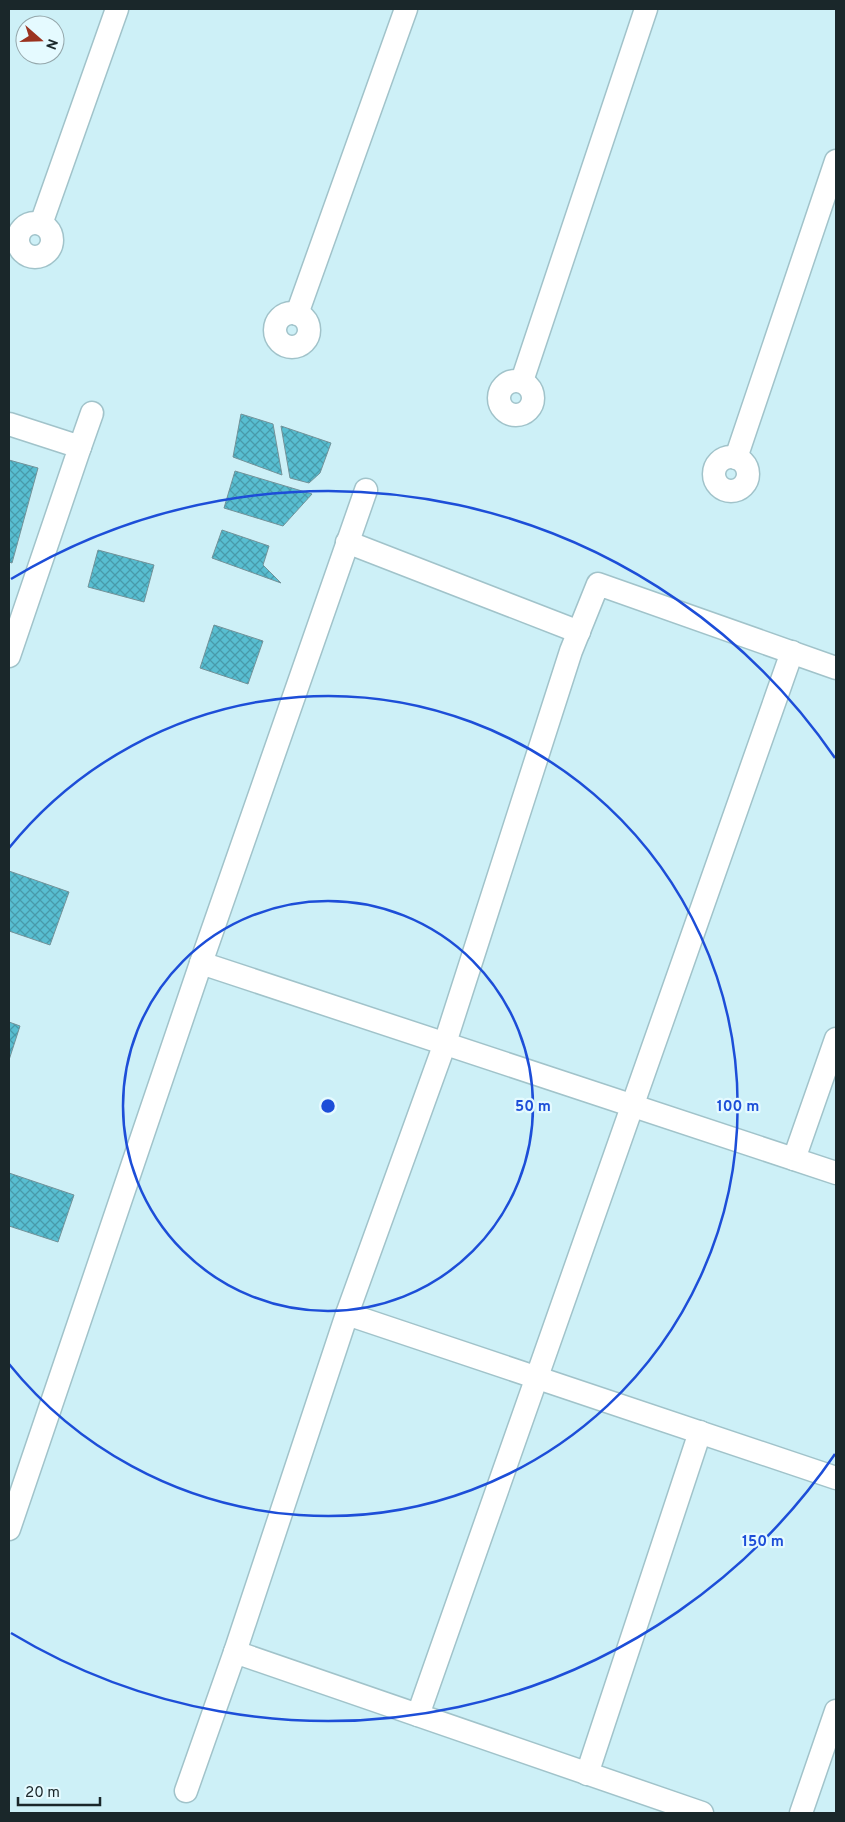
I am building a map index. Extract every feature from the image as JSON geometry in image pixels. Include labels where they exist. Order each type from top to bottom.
[{"type":"street","points":[[41,224],[117,9]]},
{"type":"street","points":[[297,314],[406,9]]},
{"type":"street","points":[[522,381],[646,9]]},
{"type":"street","points":[[736,458],[836,161]]},
{"type":"street","points":[[9,656],[92,413]]},
{"type":"street","points":[[9,424],[80,448]]},
{"type":"street","points":[[9,1529],[201,963],[366,490]]},
{"type":"street","points":[[347,542],[579,632]]},
{"type":"street","points":[[186,1791],[235,1652],[347,1314],[444,1043],[571,651],[598,584],[836,668]]},
{"type":"street","points":[[418,1715],[792,652]]},
{"type":"street","points":[[201,963],[836,1173]]},
{"type":"street","points":[[794,1159],[836,1039]]},
{"type":"street","points":[[347,1314],[836,1478]]},
{"type":"street","points":[[587,1774],[700,1432]]},
{"type":"street","points":[[235,1652],[702,1813]]},
{"type":"street","points":[[801,1813],[836,1711]]},
{"type":"building","points":[[241,414],[273,424],[282,475],[233,457]]},
{"type":"building","points":[[281,426],[331,443],[320,473],[309,483],[290,478]]},
{"type":"building","points":[[9,460],[38,468],[12,563],[9,562]]},
{"type":"building","points":[[235,471],[312,494],[283,526],[224,508]]},
{"type":"building","points":[[222,530],[269,546],[263,565],[281,583],[212,558]]},
{"type":"building","points":[[98,550],[154,565],[144,602],[88,587]]},
{"type":"building","points":[[214,625],[263,641],[248,684],[200,668]]},
{"type":"building","points":[[9,871],[69,892],[50,945],[9,931]]},
{"type":"building","points":[[9,1022],[20,1026],[9,1060]]},
{"type":"building","points":[[9,1173],[74,1195],[58,1242],[9,1226]]}]
